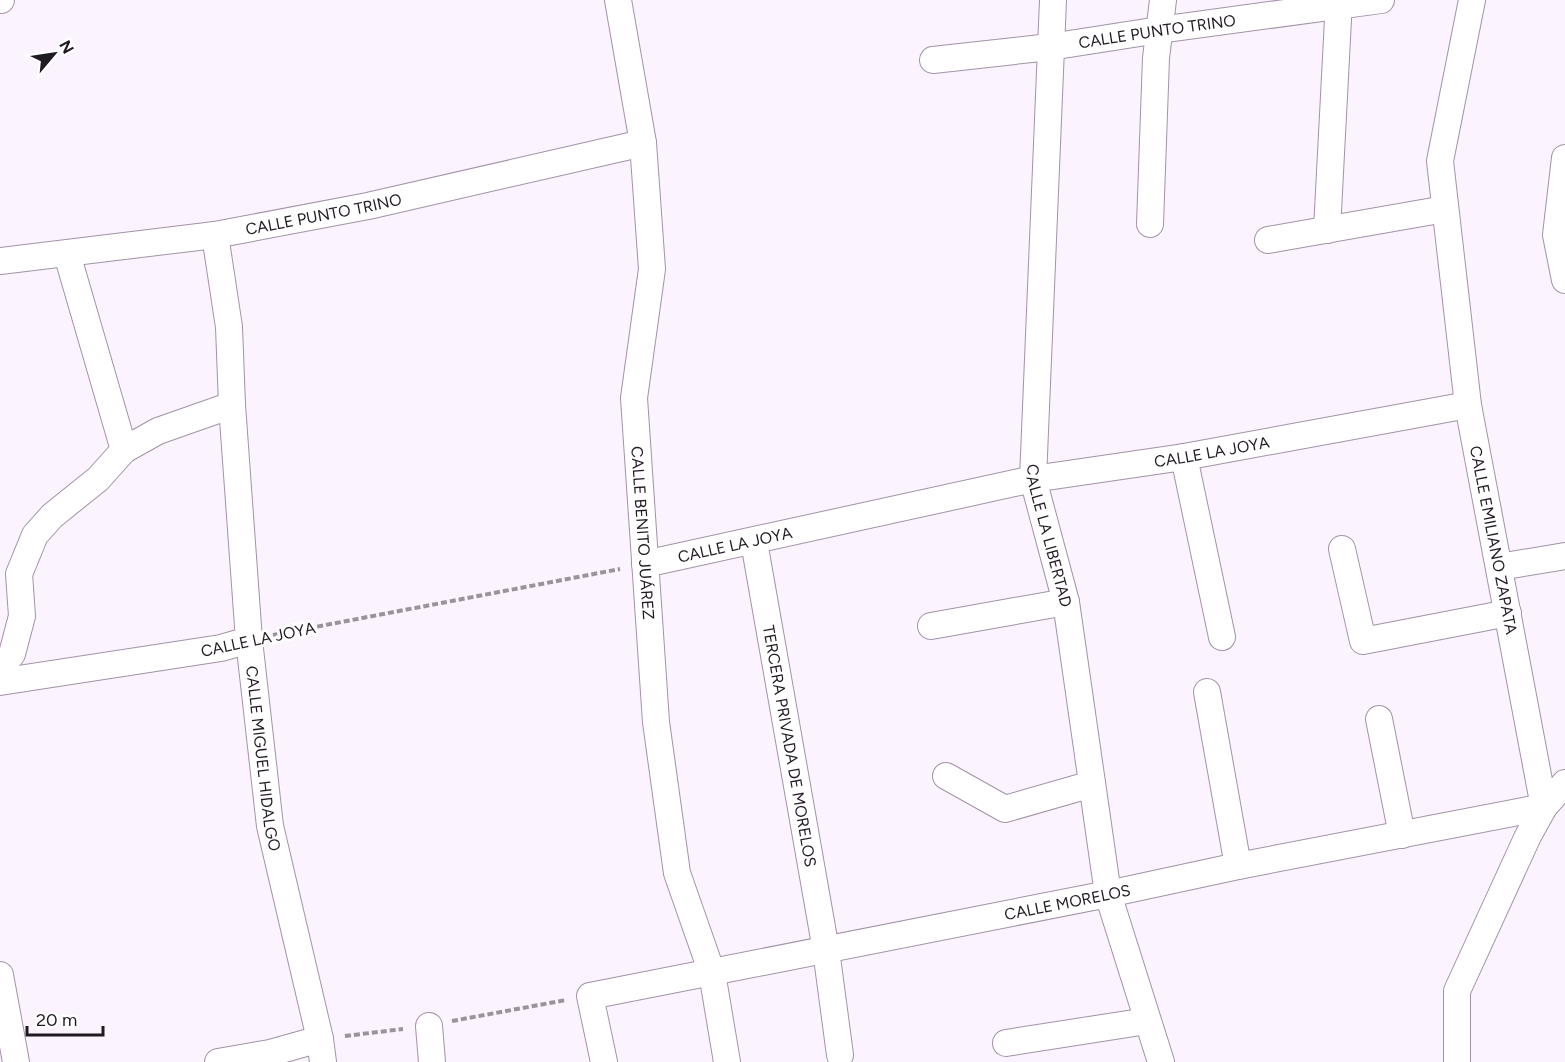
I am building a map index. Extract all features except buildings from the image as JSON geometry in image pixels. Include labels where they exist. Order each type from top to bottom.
[{"type":"street","name":"CALLE BENITO JUÁREZ","points":[[618,0],[643,143],[652,269],[634,398],[656,722],[677,873],[712,973],[727,1062]]},
{"type":"street","name":"CALLE LA LIBERTAD","points":[[1053,0],[1033,479],[1066,602],[1108,894],[1161,1062]]},
{"type":"street","points":[[1150,224],[1158,30],[1163,0]]},
{"type":"street","name":"CALLE PUNTO TRINO","points":[[933,60],[1050,47],[1339,2],[1382,0]]},
{"type":"street","name":"CALLE EMILIANO ZAPATA","points":[[1472,0],[1440,160],[1468,405],[1545,807]]},
{"type":"street","points":[[1327,230],[1339,2]]},
{"type":"street","name":"CALLE PUNTO TRINO","points":[[0,261],[215,236],[368,206],[643,143]]},
{"type":"street","points":[[1565,158],[1556,235],[1565,280]]},
{"type":"street","points":[[1268,240],[1445,209]]},
{"type":"street","name":"CALLE MIGUEL HIDALGO","points":[[215,236],[229,327],[232,405],[249,639],[270,826],[321,1051]]},
{"type":"street","points":[[67,254],[124,450]]},
{"type":"street","points":[[0,668],[12,654],[20,626],[22,616],[19,574],[35,535],[52,516],[98,479],[124,450],[158,430],[232,405]]},
{"type":"street","name":"CALLE LA JOYA","points":[[645,564],[754,542],[1033,479],[1184,456],[1468,405]]},
{"type":"street","points":[[1184,456],[1222,637]]},
{"type":"street","name":"TERCERA PRIVADA DE MORELOS","points":[[754,542],[826,950],[840,1055]]},
{"type":"street","points":[[1342,549],[1363,641],[1508,613]]},
{"type":"street","points":[[1499,567],[1565,556]]},
{"type":"street","points":[[932,626],[1066,602]]},
{"type":"street","name":"CALLE LA JOYA","points":[[0,682],[221,648],[249,639]]},
{"type":"street","points":[[1207,692],[1238,866]]},
{"type":"street","points":[[1378,719],[1402,835]]},
{"type":"street","points":[[946,776],[1005,809],[1092,784]]},
{"type":"street","points":[[1457,1062],[1456,991],[1528,836],[1545,807],[1565,783]]},
{"type":"street","name":"CALLE MORELOS","points":[[604,1062],[590,996],[1545,807]]},
{"type":"street","points":[[0,975],[16,1062]]},
{"type":"street","points":[[1006,1043],[1147,1021]]},
{"type":"street","points":[[429,1026],[432,1062]]},
{"type":"street","points":[[218,1062],[270,1053],[321,1051]]},
{"type":"path","name":"CALLE LA JOYA","points":[[249,639],[645,564]]}]
